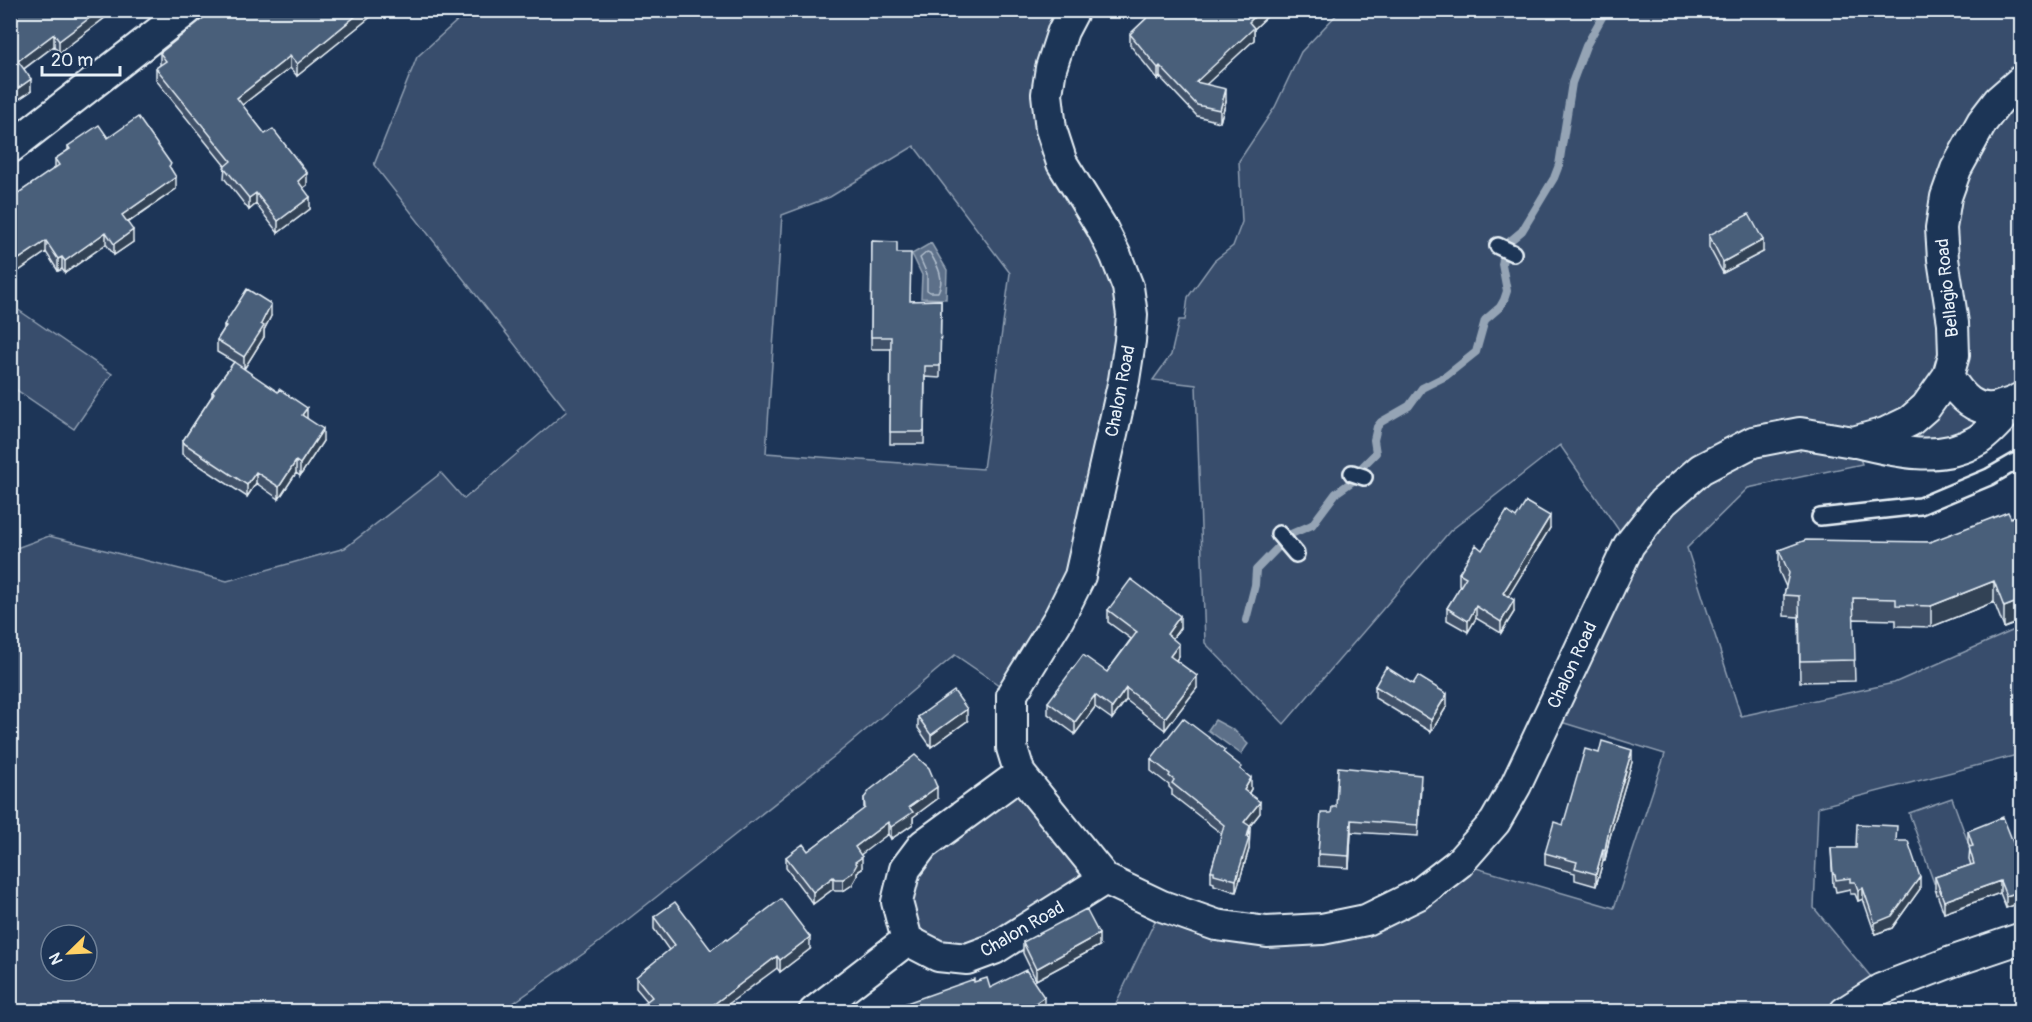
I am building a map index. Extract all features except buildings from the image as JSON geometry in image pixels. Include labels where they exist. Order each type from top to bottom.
[{"type":"street","points":[[10,148],[187,10]]},
{"type":"street","name":"Chalon Road","points":[[1074,10],[1063,31],[1051,68],[1047,94],[1051,129],[1062,163],[1102,228],[1128,287],[1131,315],[1130,340],[1124,380],[1080,576],[1059,618],[1012,694],[1012,748],[1020,774],[1105,879],[1162,906],[1216,925],[1267,932],[1322,929],[1366,920],[1419,894],[1459,863],[1495,822],[1516,785],[1629,545],[1662,502],[1701,469],[1753,442],[1800,433],[1854,442],[1885,433],[1911,421],[1926,408],[1948,376]]},
{"type":"street","name":"Bellagio Road","points":[[1948,376],[1954,355],[1954,345],[1941,228],[1946,197],[1956,169],[1982,122],[2000,100],[2022,80]]},
{"type":"street","points":[[1948,376],[1959,393],[1977,407],[1993,409],[2020,401]]},
{"type":"street","points":[[1854,442],[1910,453],[1932,454],[1957,450],[1978,440],[2020,401]]},
{"type":"street","points":[[814,1011],[907,940],[897,902],[905,869],[922,845],[1020,774]]},
{"type":"street","name":"Chalon Road","points":[[907,940],[938,956],[968,959],[994,949],[1105,879]]},
{"type":"street","points":[[1845,1011],[1881,989],[2022,938]]},
{"type":"lane","points":[[1498,246],[1513,253]]},
{"type":"lane","points":[[1820,517],[1920,506],[1989,477],[2022,458]]},
{"type":"lane","points":[[1279,534],[1292,551]]},
{"type":"shaded area","points":[[468,11],[1074,11],[1047,94],[1128,287],[1089,538],[1012,694],[955,655],[836,755],[593,947],[502,1011],[11,1012],[11,550],[49,536],[227,581],[345,548],[441,473],[464,499],[567,411],[374,165],[417,57]],"holes":[[[914,146],[1010,273],[983,469],[766,453],[782,215],[830,197]]]},
{"type":"shaded area","points":[[1340,11],[2021,11],[2021,404],[1978,439],[1854,442],[1862,464],[1748,488],[1687,548],[1741,716],[1894,683],[2021,627],[2021,754],[1818,807],[1814,908],[1881,989],[1845,1012],[1112,1012],[1162,906],[1322,929],[1459,863],[1614,908],[1665,754],[1548,718],[1629,545],[1560,445],[1450,531],[1284,724],[1205,643],[1196,385],[1153,380],[1171,355],[1179,320],[1185,320],[1188,297],[1214,261],[1233,246],[1242,222],[1239,161],[1275,107],[1301,52]]},
{"type":"shaded area","points":[[11,305],[112,374],[74,429],[11,386]]},
{"type":"shaded area","points":[[1020,774],[1105,879],[994,949],[907,940],[905,869]]},
{"type":"shaded area","points":[[1952,798],[1977,867],[1934,883],[1909,813]]},
{"type":"water","points":[[931,243],[947,270],[946,299],[921,298],[922,275],[912,254]]},
{"type":"water","points":[[1215,720],[1234,730],[1248,744],[1241,754],[1208,730]]},
{"type":"waterway","points":[[1246,620],[1255,585],[1256,570],[1291,534],[1312,525],[1336,493],[1353,481],[1359,470],[1376,453],[1374,440],[1377,427],[1381,422],[1409,406],[1422,388],[1446,376],[1476,352],[1485,320],[1500,307],[1507,291],[1502,264],[1510,241],[1522,231],[1554,178],[1559,165],[1572,83],[1586,46],[1606,10]]}]
